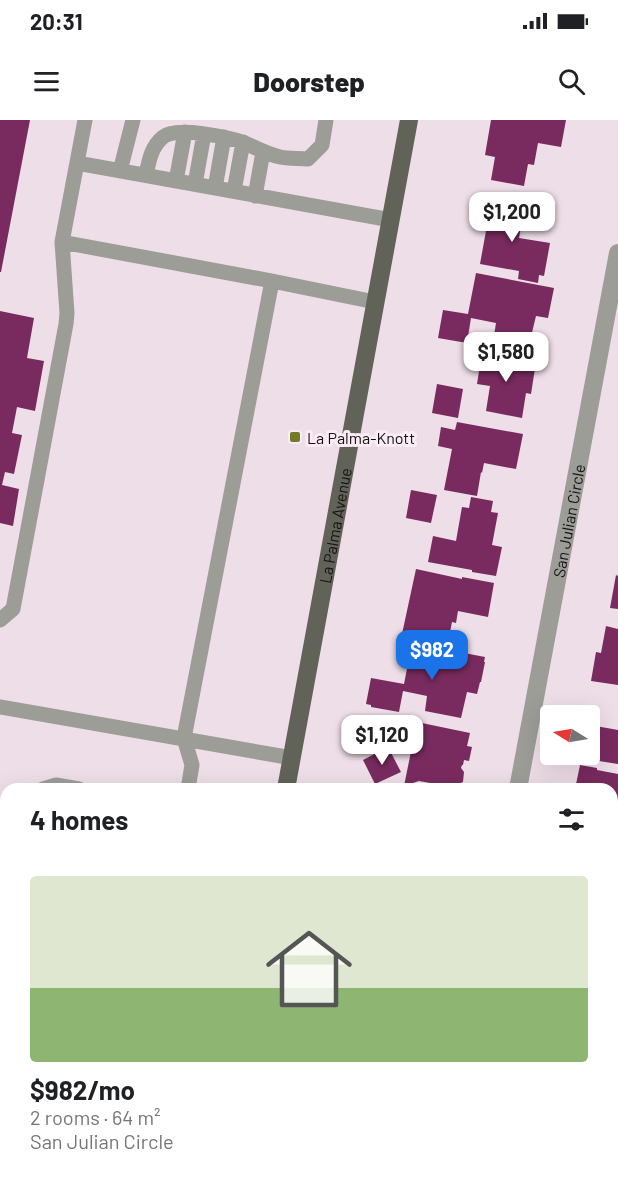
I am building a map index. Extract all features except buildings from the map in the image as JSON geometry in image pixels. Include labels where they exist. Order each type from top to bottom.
[{"type":"main road","name":"La Palma Avenue","points":[[287,783],[409,120]]},
{"type":"street","name":"San Julian Circle","points":[[519,783],[618,253]]},
{"type":"lane","points":[[0,620],[13,609],[68,313],[62,242],[85,120]]},
{"type":"lane","points":[[120,171],[133,120]]},
{"type":"lane","points":[[146,175],[152,150],[164,135],[185,132],[224,137],[281,157],[308,159],[322,145],[326,120]]},
{"type":"lane","points":[[176,181],[185,132]]},
{"type":"lane","points":[[195,184],[204,134]]},
{"type":"lane","points":[[215,188],[224,137]]},
{"type":"lane","points":[[234,191],[243,142]]},
{"type":"lane","points":[[255,195],[263,152]]},
{"type":"lane","points":[[77,163],[391,220]]},
{"type":"lane","points":[[62,242],[375,302]]},
{"type":"lane","points":[[189,783],[192,765],[184,738],[272,281]]},
{"type":"lane","points":[[0,706],[292,758]]},
{"type":"place","name":"La Palma-Knott","points":[[295,437]]}]
